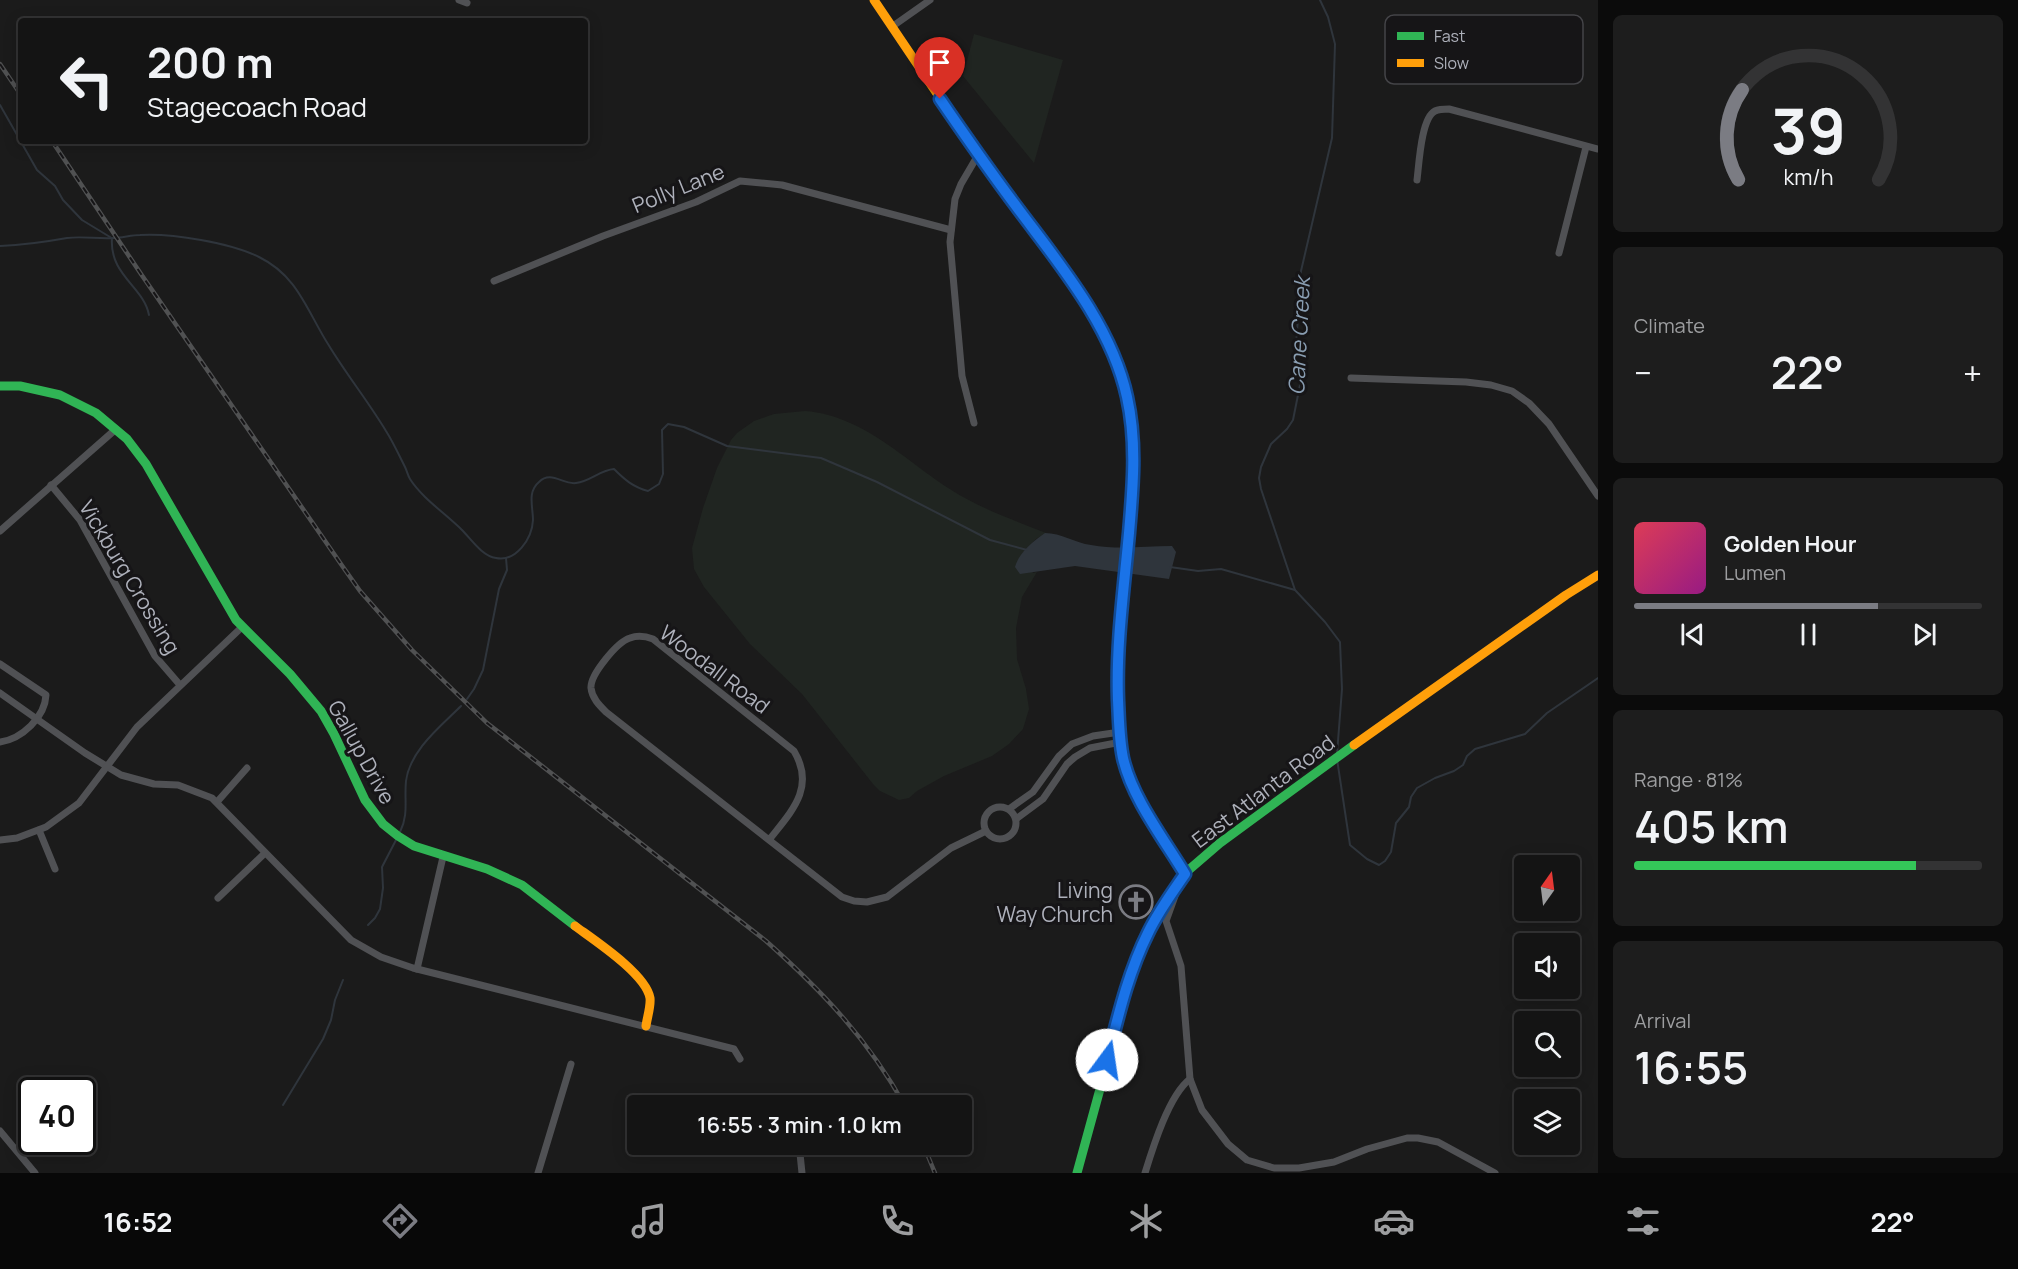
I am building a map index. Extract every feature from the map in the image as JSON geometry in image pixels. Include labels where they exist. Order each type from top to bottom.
[{"type":"street","points":[[874,0],[978,154],[1092,313],[1127,395],[1132,429],[1133,489],[1117,673],[1121,737],[1124,759],[1136,793],[1185,874],[1166,921],[1181,966],[1190,1078],[1202,1110],[1228,1144],[1247,1160],[1274,1168],[1299,1168],[1334,1162],[1367,1149],[1407,1138],[1438,1142],[1495,1173]]},
{"type":"street","points":[[893,26],[930,0]]},
{"type":"street","points":[[1417,180],[1421,147],[1428,118],[1433,111],[1441,109],[1598,149]]},
{"type":"street","points":[[1559,253],[1586,147]]},
{"type":"street","points":[[974,423],[963,376],[956,321],[951,230],[961,184],[978,154]]},
{"type":"street","name":"Polly Lane","points":[[494,281],[603,236],[696,202],[740,181],[782,185],[951,230]]},
{"type":"street","points":[[1351,378],[1466,382],[1491,385],[1512,391],[1529,403],[1549,424],[1598,496]]},
{"type":"street","name":"Gallup Drive","points":[[0,386],[15,385],[44,389],[64,396],[101,416],[116,429],[140,454],[242,627],[265,648],[319,708],[333,731],[359,792],[378,818],[395,835],[407,842],[443,857],[507,876],[522,885],[632,970],[650,998],[646,1026]]},
{"type":"street","points":[[0,531],[116,429]]},
{"type":"street","name":"Vickburg Crossing","points":[[51,485],[80,520],[155,656],[180,685]]},
{"type":"street","name":"East Atlanta Road","points":[[1077,1173],[1134,965],[1148,932],[1185,874],[1220,843],[1302,781],[1557,601],[1598,575]]},
{"type":"street","points":[[0,840],[17,838],[46,828],[79,803],[136,727],[242,627]]},
{"type":"street","name":"Woodall Road","points":[[769,840],[800,797],[803,775],[794,751],[653,639],[638,636],[625,640],[593,676],[591,687],[596,701],[606,712],[769,840],[842,897],[867,903],[887,897],[949,850],[986,831]]},
{"type":"street","points":[[0,664],[46,695],[45,705],[38,720],[10,741],[0,742]]},
{"type":"street","points":[[0,693],[121,775],[178,785],[212,798],[351,940],[381,957],[417,969],[734,1049],[740,1059]]},
{"type":"street","points":[[1009,809],[1033,792],[1059,756],[1072,744],[1088,737],[1121,737]]},
{"type":"street","points":[[1016,819],[1043,799],[1067,764],[1075,757],[1121,737]]},
{"type":"street","points":[[217,802],[247,768]]},
{"type":"street","points":[[1000,807],[1009,809],[1016,819],[1015,831],[1006,838],[994,838],[986,831],[984,820],[990,811],[1000,807]]},
{"type":"street","points":[[39,830],[55,869]]},
{"type":"street","points":[[218,898],[265,853]]},
{"type":"street","points":[[417,969],[443,857]]},
{"type":"street","points":[[538,1173],[571,1064]]},
{"type":"street","points":[[1145,1173],[1152,1150],[1171,1107],[1181,1086],[1190,1078]]},
{"type":"street","points":[[0,1131],[34,1173]]},
{"type":"street","points":[[800,1155],[802,1173]]},
{"type":"shaded area","points":[[974,34],[1063,60],[1034,163],[963,76]]},
{"type":"shaded area","points":[[805,411],[828,415],[870,433],[965,498],[1046,533],[1024,551],[1033,573],[1037,572],[1022,597],[1016,628],[1017,659],[1029,709],[1023,729],[1009,744],[992,756],[944,776],[909,798],[899,800],[880,791],[873,784],[802,694],[750,644],[704,587],[694,569],[692,548],[703,508],[717,468],[731,440],[754,421],[774,414]]},
{"type":"shaded area","points":[[1045,533],[1101,546],[1121,548],[1172,546],[1176,552],[1169,579],[1075,566],[1020,574],[1015,567],[1023,552]]},
{"type":"waterway","name":"Cane Creek","points":[[1295,590],[1259,478],[1271,444],[1293,420],[1301,380],[1295,362],[1301,271],[1332,138],[1335,44],[1328,17],[1320,0]]},
{"type":"waterway","points":[[0,105],[18,137]]},
{"type":"waterway","points":[[22,144],[37,170],[55,186],[63,200],[82,220],[110,237]]},
{"type":"waterway","points":[[0,246],[73,237],[168,236],[233,247],[259,257],[272,265],[283,274],[300,295],[335,355],[389,435],[409,478],[477,547],[491,557],[510,556],[522,548],[532,527],[533,490],[539,482],[548,477],[576,483],[614,469],[630,483],[648,491],[659,484],[663,474],[662,430],[668,424],[684,427],[727,446],[821,458],[877,482],[990,540],[1027,550]]},
{"type":"waterway","points":[[112,238],[116,262],[141,296],[149,315]]},
{"type":"waterway","points":[[467,699],[483,670],[499,589],[507,570],[506,558]]},
{"type":"waterway","points":[[1170,567],[1198,571],[1221,569],[1295,590],[1325,622],[1340,642],[1342,689],[1337,754]]},
{"type":"waterway","points":[[1337,759],[1350,845],[1367,859],[1379,865],[1391,852],[1396,823],[1409,807],[1411,797],[1417,788],[1463,765],[1467,756],[1475,749],[1525,734],[1547,713],[1598,678]]},
{"type":"waterway","points":[[400,832],[405,813],[406,781],[413,759],[436,730],[461,706]]},
{"type":"waterway","points":[[368,925],[380,909],[383,888],[382,867],[396,840]]},
{"type":"waterway","points":[[283,1105],[323,1039],[343,980]]},
{"type":"railway","points":[[0,64],[18,91]]},
{"type":"railway","points":[[54,144],[343,567],[360,591],[412,650],[487,723],[766,941],[787,960],[843,1017],[876,1059],[899,1095]]},
{"type":"railway","points":[[928,1155],[935,1173]]},
{"type":"traffic: fast","points":[[1031,225],[1060,264],[1099,327],[1127,395],[1135,460],[1120,636],[1118,701],[1121,744],[1130,779],[1155,828],[1184,874]]},
{"type":"traffic: fast","points":[[0,386],[20,386],[60,395],[96,413],[127,439],[146,464],[236,620],[290,674],[321,711],[365,800],[383,824],[414,846],[487,869],[522,885],[575,926]]},
{"type":"traffic: fast","points":[[1077,1173],[1134,965],[1148,932],[1184,874],[1220,843],[1354,745]]},
{"type":"traffic: slow","points":[[874,0],[977,153],[1031,225]]},
{"type":"traffic: slow","points":[[1354,745],[1566,595],[1598,575]]},
{"type":"traffic: slow","points":[[575,926],[618,958],[639,979],[650,998],[646,1026]]},
{"type":"place","name":"Living Way Church","points":[[1136,902]]},
{"type":"route","points":[[940,99],[1092,313],[1113,358],[1127,395],[1130,412],[1134,460],[1133,489],[1118,646],[1119,726],[1124,759],[1136,793],[1185,874],[1148,932],[1134,965],[1107,1060]]}]
